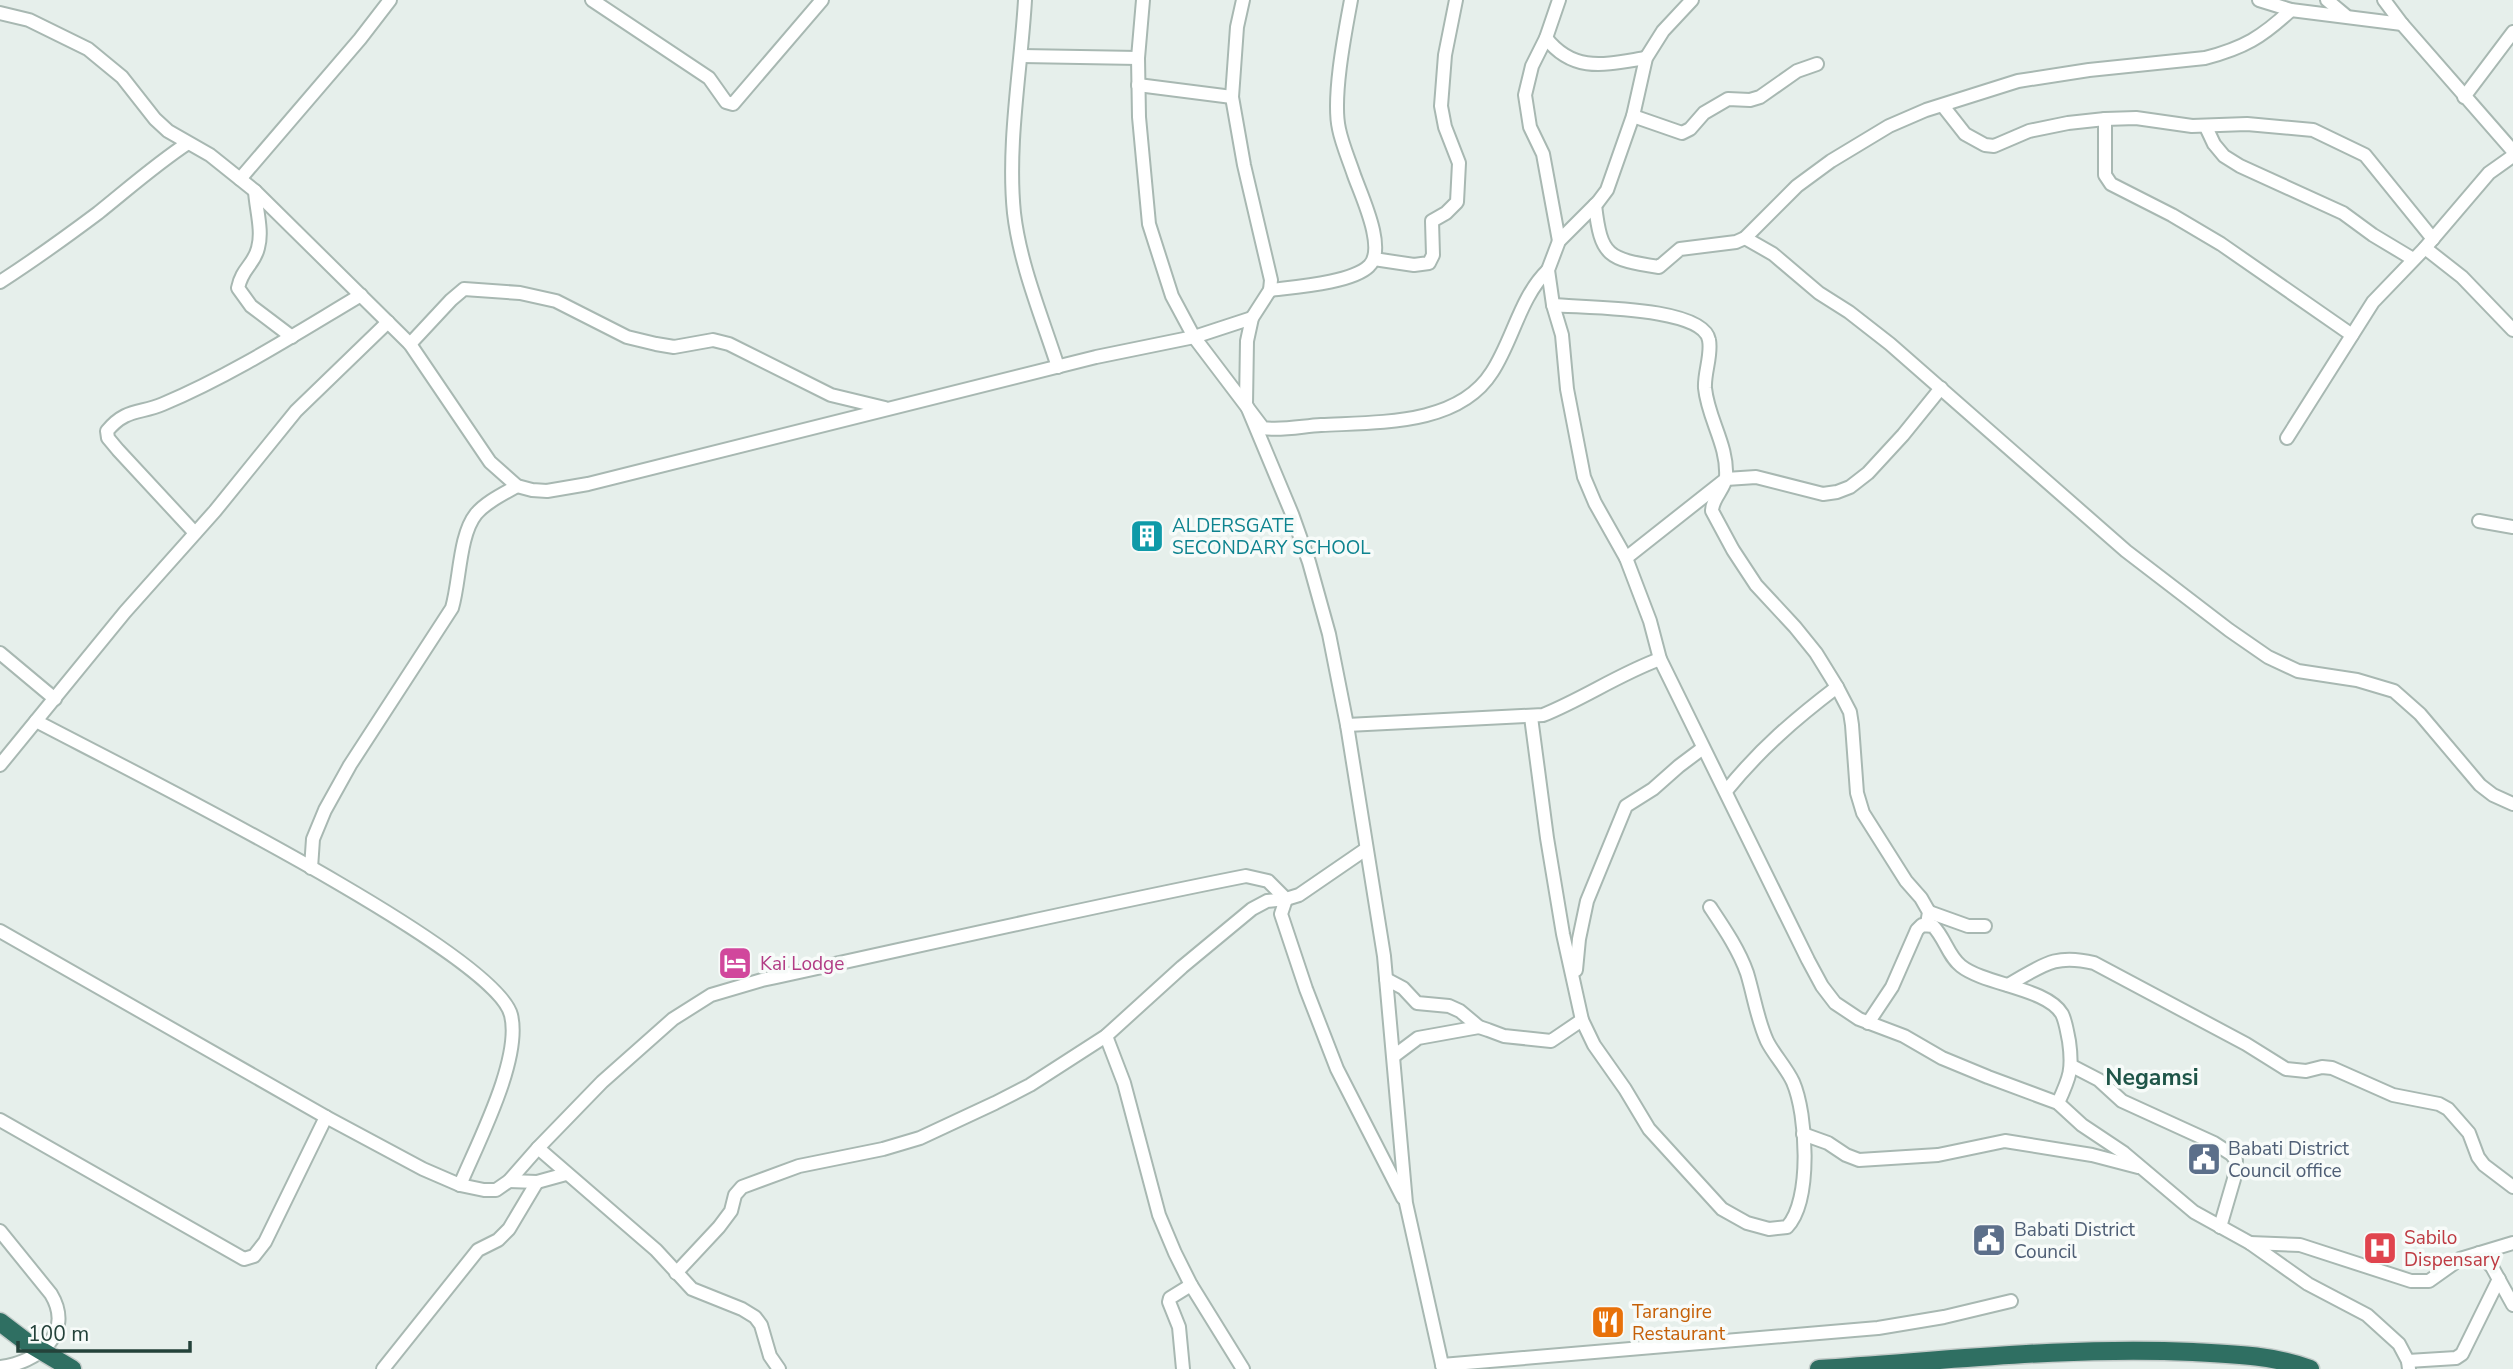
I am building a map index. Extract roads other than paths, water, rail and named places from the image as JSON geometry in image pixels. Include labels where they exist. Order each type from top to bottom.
[{"type":"highway","points":[[0,1322],[72,1369]]},
{"type":"highway","points":[[1819,1369],[2006,1355],[2157,1350],[2255,1356],[2309,1369]]},
{"type":"street","points":[[240,179],[390,0]]},
{"type":"street","points":[[592,0],[709,78],[726,102],[733,104],[822,0]]},
{"type":"street","points":[[1025,0],[1012,176],[1014,215],[1058,367]]},
{"type":"street","points":[[1143,0],[1138,85],[1149,224],[1172,296],[1195,337],[1258,424],[1269,429],[1390,422],[1444,410],[1474,396],[1492,373],[1534,286],[1548,270],[1559,241],[1595,205],[1613,177],[1633,116],[1647,58],[1663,31],[1692,0]]},
{"type":"street","points":[[1242,0],[1237,27],[1232,97],[1244,165],[1269,265],[1270,290],[1252,318],[1247,341],[1246,404],[1310,562],[1329,634],[1347,725],[1386,979],[1406,1203],[1443,1367],[1878,1328],[1944,1317],[2011,1301]]},
{"type":"street","points":[[1270,290],[1338,279],[1359,272],[1374,259],[1376,249],[1373,231],[1339,128],[1337,110],[1351,0]]},
{"type":"street","points":[[1374,259],[1414,265],[1429,263],[1433,255],[1432,221],[1446,213],[1457,202],[1459,163],[1441,106],[1445,55],[1456,0]]},
{"type":"street","points":[[1559,0],[1546,38],[1532,66],[1525,95],[1530,127],[1543,154],[1559,241]]},
{"type":"street","points":[[2259,0],[2291,10],[2402,24]]},
{"type":"street","points":[[2327,0],[2345,15]]},
{"type":"street","points":[[2287,438],[2373,302],[2429,244],[2489,173],[2513,154],[2384,0]]},
{"type":"street","points":[[1595,205],[1602,244],[1614,257],[1659,267],[1680,250],[1736,242],[1745,238],[1797,186],[1831,161],[1889,126],[2018,81],[2222,54],[2265,34],[2291,10]]},
{"type":"street","points":[[0,13],[29,20],[88,49],[122,77],[155,119],[168,131],[210,155],[255,191],[410,344],[490,462],[517,486],[532,490],[547,491],[588,484],[1058,367],[1195,337],[1252,318]]},
{"type":"street","points":[[2464,97],[2513,32]]},
{"type":"street","points":[[1546,38],[1564,57],[1584,63],[1647,58]]},
{"type":"street","points":[[1022,57],[1138,58]]},
{"type":"street","points":[[1633,116],[1682,133],[1690,129],[1704,113],[1728,99],[1750,100],[1760,97],[1797,71],[1817,64]]},
{"type":"street","points":[[1138,85],[1232,97]]},
{"type":"street","points":[[1942,106],[1965,134],[1984,145],[1994,146],[2029,131],[2105,119],[2136,118],[2206,127],[2229,124],[2290,126],[2313,130],[2365,155],[2375,164],[2429,244],[2513,330]]},
{"type":"street","points":[[2105,119],[2105,175],[2111,184],[2221,244],[2352,335]]},
{"type":"street","points":[[2206,127],[2214,144],[2224,156],[2239,166],[2343,213],[2413,259]]},
{"type":"street","points":[[0,282],[100,212],[159,162],[188,143]]},
{"type":"street","points":[[255,191],[259,246],[240,276],[238,288],[251,306],[292,337]]},
{"type":"street","points":[[1745,238],[1773,254],[1819,293],[1849,312],[1941,388],[2126,551],[2229,630],[2269,657],[2298,671],[2357,680],[2394,691],[2420,714],[2480,785],[2493,795],[2513,804]]},
{"type":"street","points":[[1548,270],[1553,305],[1562,335],[1567,389],[1584,477],[1595,503],[1626,558],[1650,621],[1660,659],[1822,986],[1835,1003],[1868,1023],[1904,1036],[1942,1058],[2058,1102],[2082,1125],[2144,1169],[2194,1212],[2250,1243],[2308,1284],[2367,1315],[2399,1344],[2408,1365],[2456,1358],[2462,1354],[2499,1279]]},
{"type":"street","points":[[410,344],[464,289],[520,293],[556,301],[638,341],[674,347],[700,341],[729,344],[831,396],[889,409]]},
{"type":"street","points":[[195,533],[118,450],[108,438],[107,431],[115,421],[128,413],[157,407],[188,394],[292,337],[361,295]]},
{"type":"street","points":[[1553,305],[1662,313],[1696,323],[1703,328],[1710,341],[1705,387],[1710,411],[1723,446],[1726,479],[1712,508],[1733,550],[1756,585],[1796,627],[1837,687],[1850,712],[1853,725],[1857,793],[1863,813],[1906,881],[1921,898],[1928,918],[1952,956],[1962,967],[2056,1006],[2063,1015],[2072,1066],[2058,1102]]},
{"type":"street","points":[[0,765],[125,612],[195,533],[296,411],[388,322]]},
{"type":"street","points":[[1626,558],[1726,479],[1756,477],[1823,494],[1850,486],[1868,473],[1941,388]]},
{"type":"street","points":[[311,868],[313,839],[325,810],[350,765],[452,608],[468,527],[477,513],[517,486]]},
{"type":"street","points":[[2479,521],[2513,527]]},
{"type":"street","points":[[0,653],[55,699]]},
{"type":"street","points":[[1347,725],[1543,715],[1660,659]]},
{"type":"street","points":[[1726,791],[1750,761],[1790,723],[1837,687]]},
{"type":"street","points":[[1531,717],[1547,838],[1575,984],[1582,1020],[1594,1045],[1649,1129],[1722,1209],[1747,1223],[1769,1229],[1787,1227],[1795,1219],[1801,1199],[1801,1112],[1793,1082],[1767,1042],[1746,973],[1727,933],[1710,907]]},
{"type":"street","points":[[36,721],[175,792],[311,868],[459,961],[491,985],[509,1010],[512,1040],[502,1081],[460,1185]]},
{"type":"street","points":[[1575,984],[1578,939],[1587,901],[1626,806],[1653,789],[1703,748]]},
{"type":"street","points":[[676,1273],[719,1227],[742,1187],[799,1166],[920,1138],[1030,1085],[1106,1036],[1182,967],[1252,909],[1267,901],[1286,900],[1299,895],[1366,849]]},
{"type":"street","points":[[0,931],[326,1117],[423,1169],[460,1185],[484,1191],[496,1190],[509,1181],[602,1082],[673,1019],[711,995],[762,979],[1136,897],[1246,876],[1268,881],[1286,900]]},
{"type":"street","points":[[1286,900],[1282,909],[1284,924],[1310,1000],[1338,1069],[1406,1203]]},
{"type":"street","points":[[1928,918],[1968,926],[1985,926]]},
{"type":"street","points":[[1868,1023],[1892,987],[1917,930],[1928,918]]},
{"type":"street","points":[[2008,985],[2059,959],[2075,958],[2094,963],[2286,1069],[2306,1071],[2322,1067],[2332,1068],[2393,1095],[2443,1106],[2454,1113],[2464,1125],[2484,1165],[2513,1187]]},
{"type":"street","points":[[1386,979],[1403,988],[1417,1003],[1449,1006],[1460,1011],[1479,1027],[1504,1036],[1546,1042],[1555,1039],[1582,1020]]},
{"type":"street","points":[[1394,1056],[1418,1038],[1479,1027]]},
{"type":"street","points":[[1106,1036],[1124,1083],[1159,1215],[1191,1285],[1243,1369]]},
{"type":"street","points":[[2072,1066],[2099,1080],[2132,1107],[2149,1112],[2159,1120],[2214,1143],[2231,1154],[2236,1160],[2234,1179],[2220,1227]]},
{"type":"street","points":[[0,1119],[244,1259],[254,1256],[265,1242],[326,1117]]},
{"type":"street","points":[[1803,1134],[1828,1143],[1859,1160],[1938,1155],[2005,1141],[2092,1155],[2144,1169]]},
{"type":"street","points":[[538,1148],[656,1250],[696,1292],[742,1309],[755,1317],[761,1325],[770,1356],[779,1369]]},
{"type":"street","points":[[509,1181],[537,1182],[566,1174]]},
{"type":"street","points":[[383,1369],[478,1250],[498,1240],[509,1229],[537,1182]]},
{"type":"street","points":[[0,1231],[57,1304],[57,1326],[43,1352],[10,1367]]},
{"type":"street","points":[[2250,1243],[2300,1245],[2421,1282],[2429,1281],[2452,1263],[2513,1243]]},
{"type":"street","points":[[2479,1253],[2493,1267],[2513,1305]]},
{"type":"street","points":[[1183,1369],[1179,1327],[1168,1302],[1191,1285]]},
{"type":"place","name":"ALDERSGATE SECONDARY SCHOOL","points":[[1147,536]]},
{"type":"place","name":"Kai Lodge","points":[[735,963]]},
{"type":"place","name":"Babati District Council office","points":[[2204,1159]]},
{"type":"place","name":"Babati District Council","points":[[1989,1240]]},
{"type":"place","name":"Sabilo Dispensary","points":[[2380,1248]]},
{"type":"place","name":"Tarangire Restaurant","points":[[1608,1322]]},
{"type":"district","name":"Negamsi","points":[[2152,1077]]}]
